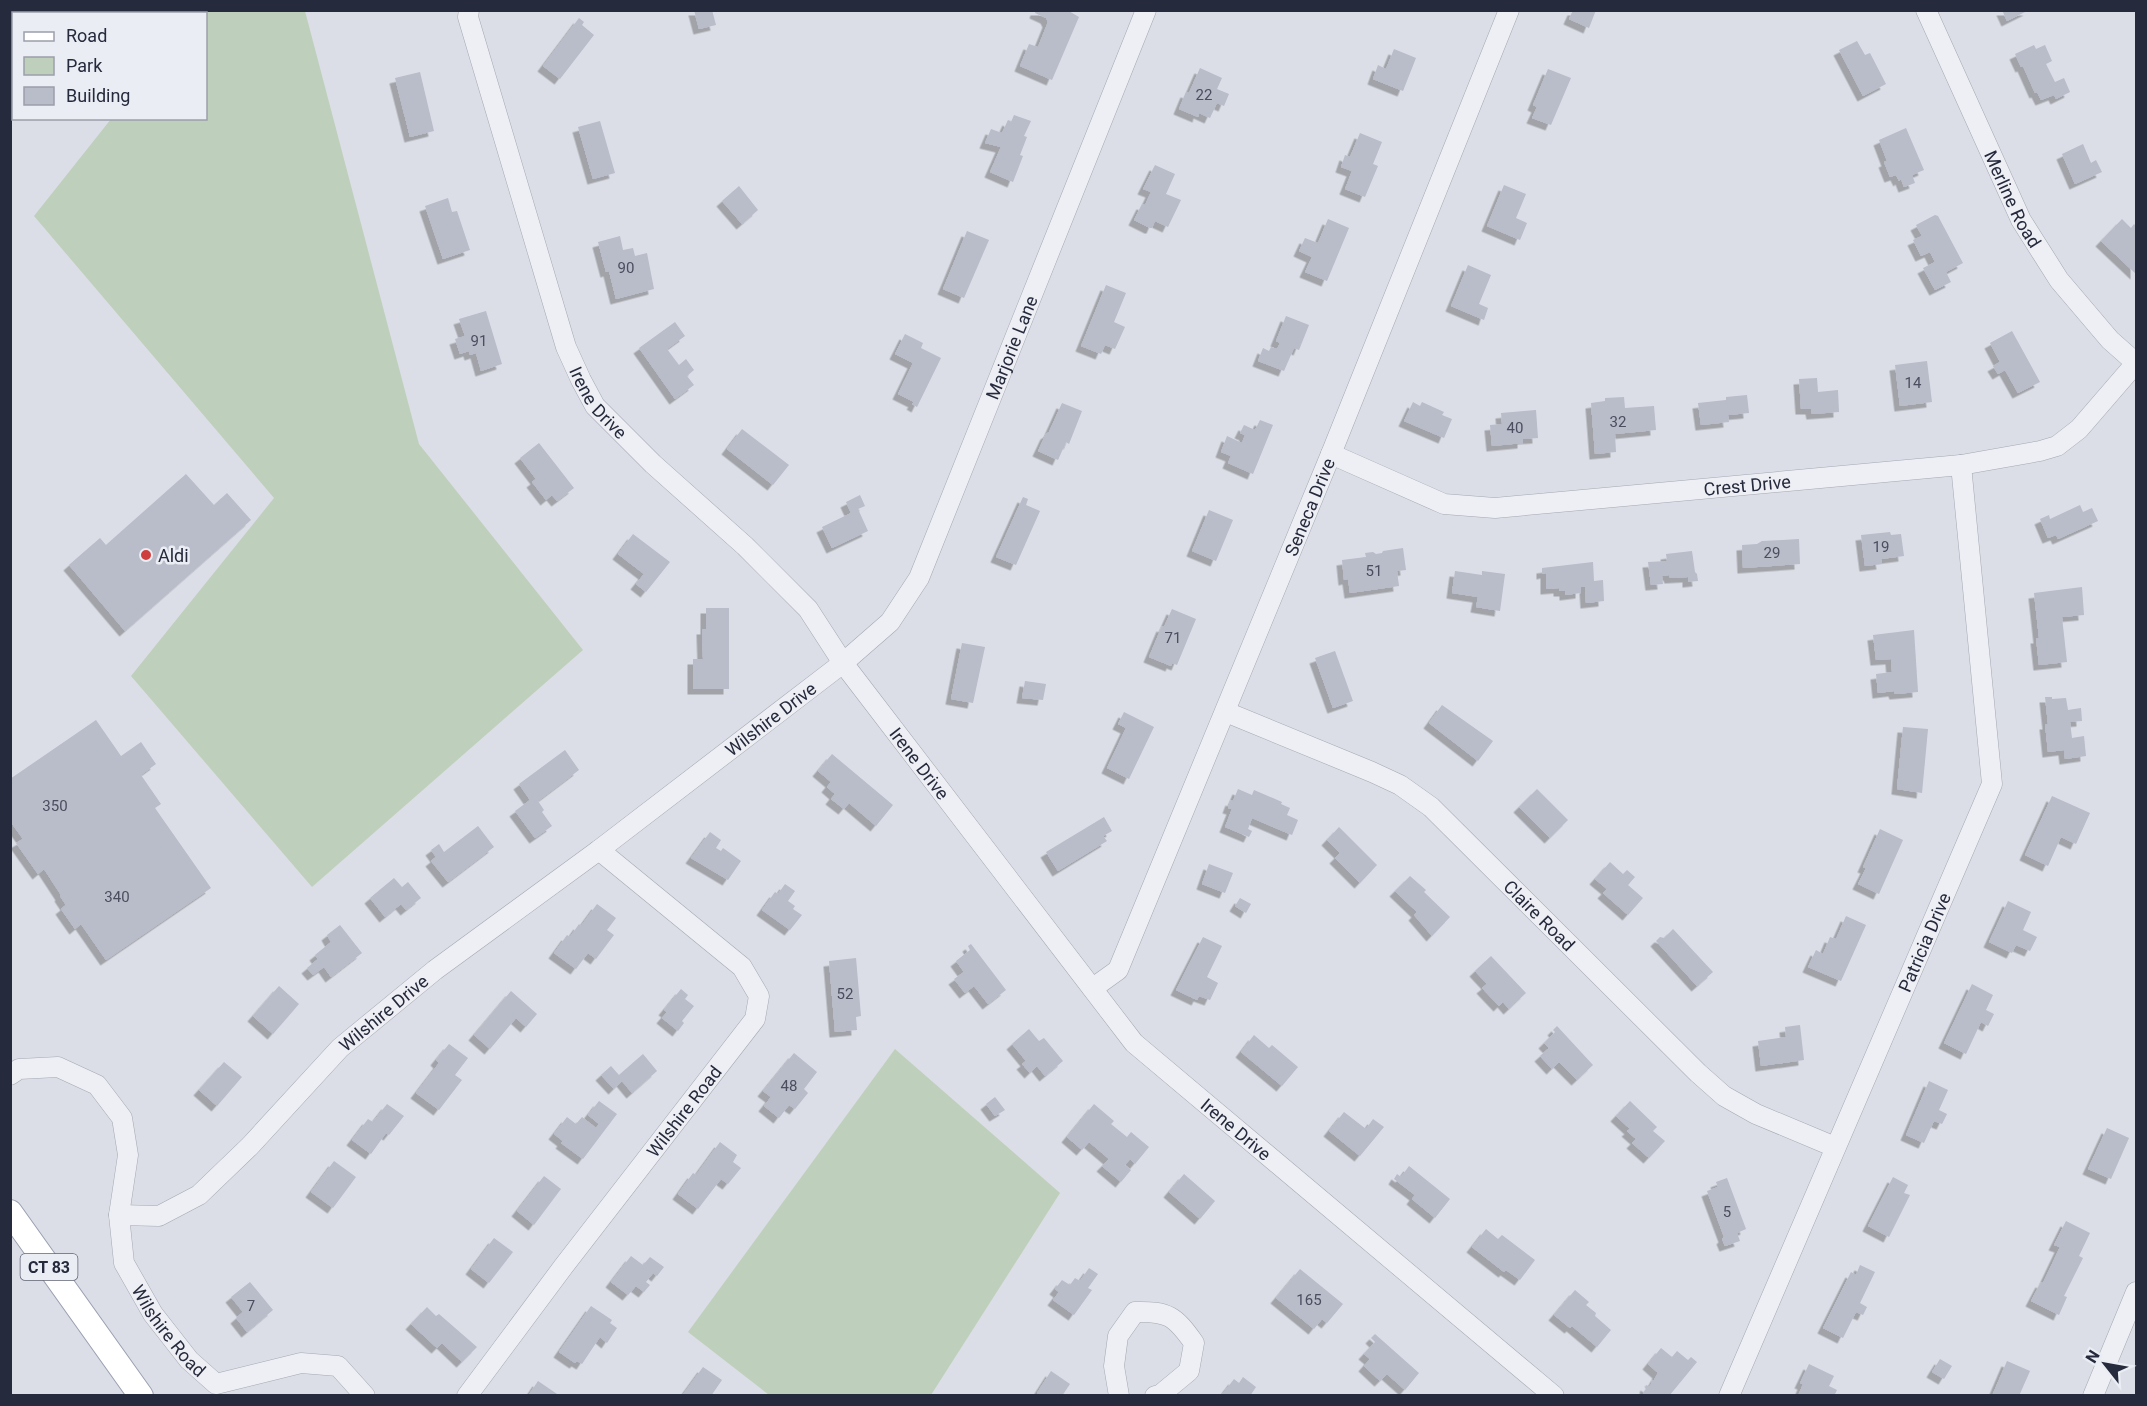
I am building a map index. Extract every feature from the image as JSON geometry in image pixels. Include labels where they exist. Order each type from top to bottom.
[{"type":"main road","name":"CT 83","points":[[10,1212],[141,1395]]},
{"type":"street","name":"Irene Drive","points":[[469,10],[468,17],[566,347],[580,380],[595,406],[653,464],[746,546],[808,609],[843,663],[1134,1044],[1554,1395]]},
{"type":"street","name":"Marjorie Lane","points":[[843,663],[890,622],[919,578],[1146,10]]},
{"type":"street","name":"Seneca Drive","points":[[1093,988],[1119,970],[1331,454],[1509,10]]},
{"type":"street","name":"Merline Road","points":[[1926,10],[2021,220],[2059,280],[2110,340],[2136,363]]},
{"type":"street","name":"Crest Drive","points":[[1331,454],[1444,504],[1494,508],[1960,465],[2057,446],[2079,429],[2136,363]]},
{"type":"street","name":"Patricia Drive","points":[[1729,1395],[1992,784],[1960,465]]},
{"type":"street","name":"Wilshire Drive","points":[[119,1215],[159,1216],[200,1195],[250,1146],[340,1048],[435,970],[599,850],[843,663]]},
{"type":"street","name":"Claire Road","points":[[1226,712],[1372,772],[1400,785],[1431,807],[1698,1074],[1724,1096],[1756,1114],[1835,1147]]},
{"type":"street","name":"Wilshire Road","points":[[467,1395],[755,1019],[759,996],[742,967],[599,850]]},
{"type":"street","points":[[10,1075],[19,1069],[58,1067],[97,1085],[122,1118],[127,1145],[128,1155],[119,1215]]},
{"type":"street","name":"Wilshire Road","points":[[119,1215],[124,1263],[153,1314],[189,1360],[216,1384],[301,1363],[338,1366],[365,1395]]},
{"type":"street","points":[[2093,1395],[2136,1292]]},
{"type":"street","points":[[1119,1395],[1114,1366],[1118,1336],[1135,1312],[1158,1311],[1180,1323],[1194,1343],[1189,1371],[1160,1395],[1155,1395]]},
{"type":"green space","points":[[196,10],[305,11],[419,444],[583,650],[312,887],[131,676],[274,498],[34,216],[110,120],[207,120],[207,12],[194,12]]},
{"type":"green space","points":[[895,1049],[1060,1193],[931,1395],[769,1395],[688,1332]]},
{"type":"building","points":[[694,10],[712,10],[716,25],[699,29]]},
{"type":"building","points":[[1036,10],[1067,10],[1079,17],[1052,80],[1020,66],[1029,44],[1038,47],[1048,22],[1046,18],[1035,13]]},
{"type":"building","points":[[1573,10],[1596,10],[1589,28],[1569,19]]},
{"type":"building","points":[[2002,10],[2029,10],[2007,21]]},
{"type":"building","points":[[579,18],[584,22],[582,25],[594,35],[560,79],[543,66]]},
{"type":"building","points":[[1857,41],[1865,55],[1870,53],[1886,84],[1863,96],[1839,50]]},
{"type":"building","points":[[2034,45],[2036,49],[2045,45],[2052,61],[2046,64],[2055,82],[2064,78],[2070,92],[2056,99],[2054,95],[2041,100],[2037,92],[2035,93],[2015,54]]},
{"type":"building","points":[[1394,49],[1416,58],[1403,91],[1373,79],[1378,65],[1386,69]]},
{"type":"building","points":[[1200,68],[1222,78],[1217,89],[1229,94],[1224,106],[1217,103],[1210,118],[1199,113],[1198,117],[1179,109]]},
{"type":"building","points":[[1548,69],[1571,78],[1551,125],[1532,118],[1537,107],[1533,105]]},
{"type":"building","points":[[420,72],[434,131],[410,137],[395,78]]},
{"type":"building","points":[[1014,115],[1031,121],[1024,136],[1027,137],[1020,155],[1023,156],[1013,182],[990,172],[1001,147],[985,143],[991,129],[1002,133],[1008,120],[1011,122]]},
{"type":"building","points":[[600,121],[615,173],[593,179],[578,127]]},
{"type":"building","points":[[1906,128],[1924,170],[1912,175],[1915,183],[1904,187],[1901,179],[1899,181],[1896,175],[1890,177],[1879,140]]},
{"type":"building","points":[[1360,133],[1382,142],[1373,164],[1378,166],[1365,197],[1345,189],[1352,171],[1341,167],[1345,155],[1350,157]]},
{"type":"building","points":[[2083,144],[2091,163],[2096,160],[2102,172],[2075,184],[2062,154]]},
{"type":"building","points":[[1155,165],[1175,174],[1166,194],[1181,200],[1168,227],[1155,221],[1150,228],[1134,220],[1151,192],[1143,189]]},
{"type":"building","points":[[1504,185],[1526,194],[1516,218],[1527,223],[1520,240],[1487,226]]},
{"type":"building","points":[[739,186],[758,210],[742,224],[722,201]]},
{"type":"building","points":[[448,198],[452,212],[457,211],[470,250],[443,259],[425,206]]},
{"type":"building","points":[[1935,215],[1938,216],[1963,263],[1946,272],[1951,282],[1935,290],[1923,268],[1935,262],[1930,252],[1921,256],[1913,240],[1922,236],[1916,225]]},
{"type":"building","points":[[1328,219],[1349,228],[1327,281],[1305,272],[1312,257],[1299,251],[1305,238],[1318,243]]},
{"type":"building","points":[[2122,219],[2131,228],[2134,224],[2136,226],[2136,274],[2101,241]]},
{"type":"building","points":[[967,231],[989,240],[964,298],[943,289]]},
{"type":"building","points":[[620,236],[623,250],[633,248],[635,256],[647,253],[654,289],[616,299],[598,242]]},
{"type":"building","points":[[1468,265],[1491,275],[1479,304],[1488,308],[1484,320],[1451,306]]},
{"type":"building","points":[[1106,285],[1126,293],[1114,322],[1125,327],[1115,349],[1105,345],[1101,354],[1081,346]]},
{"type":"building","points":[[486,311],[502,364],[481,371],[476,353],[470,355],[469,351],[460,354],[455,339],[465,336],[459,319]]},
{"type":"building","points":[[1286,316],[1309,325],[1299,350],[1294,348],[1284,371],[1258,361],[1263,348],[1269,351],[1271,347],[1277,349],[1280,343],[1276,341]]},
{"type":"building","points":[[675,322],[685,336],[667,349],[679,365],[686,359],[694,370],[687,376],[694,385],[675,399],[639,348]]},
{"type":"building","points":[[2012,331],[2040,382],[2018,393],[2005,370],[1998,374],[1993,366],[2000,362],[1990,343]]},
{"type":"building","points":[[905,334],[923,343],[921,348],[941,358],[917,407],[912,404],[914,402],[898,394],[913,363],[895,354]]},
{"type":"building","points":[[1927,361],[1932,402],[1900,406],[1895,365]]},
{"type":"building","points":[[1817,378],[1818,392],[1838,390],[1839,412],[1812,414],[1811,409],[1801,409],[1799,379]]},
{"type":"building","points":[[1747,395],[1749,413],[1728,415],[1729,422],[1701,425],[1698,403]]},
{"type":"building","points":[[1624,397],[1625,408],[1654,406],[1656,430],[1615,434],[1616,452],[1595,454],[1591,403],[1605,401],[1605,398]]},
{"type":"building","points":[[1413,402],[1420,406],[1422,402],[1444,412],[1442,415],[1452,419],[1444,438],[1404,421]]},
{"type":"building","points":[[1062,403],[1082,411],[1069,444],[1066,442],[1058,460],[1038,451]]},
{"type":"building","points":[[1536,410],[1538,438],[1523,439],[1523,443],[1492,446],[1490,425],[1502,424],[1501,413]]},
{"type":"building","points":[[1260,420],[1273,425],[1253,474],[1228,463],[1231,456],[1221,452],[1227,436],[1242,443],[1245,435],[1240,433],[1244,425],[1255,430]]},
{"type":"building","points":[[742,429],[789,465],[773,485],[727,449]]},
{"type":"building","points":[[539,443],[574,488],[557,501],[552,495],[546,500],[532,482],[536,479],[520,458]]},
{"type":"building","name":"Aldi","points":[[186,474],[214,505],[227,493],[251,520],[125,631],[69,565],[100,538],[106,545]]},
{"type":"building","points":[[860,495],[865,506],[858,509],[868,531],[832,548],[822,527],[851,513],[846,502]]},
{"type":"building","points":[[1023,497],[1028,499],[1026,505],[1040,511],[1016,565],[996,557]]},
{"type":"building","points":[[2080,505],[2083,512],[2092,508],[2098,521],[2058,539],[2056,535],[2048,538],[2040,519],[2049,515],[2050,519]]},
{"type":"building","points":[[1209,510],[1233,520],[1216,561],[1192,551]]},
{"type":"building","points":[[1890,532],[1891,535],[1901,534],[1904,556],[1881,559],[1882,564],[1865,566],[1861,535]]},
{"type":"building","points":[[633,534],[670,562],[646,592],[636,584],[644,574],[618,554]]},
{"type":"building","points":[[1799,539],[1800,564],[1743,568],[1742,545],[1757,544],[1762,541]]},
{"type":"building","points":[[1403,548],[1406,570],[1397,571],[1399,586],[1350,593],[1348,579],[1344,580],[1342,560],[1366,557],[1365,553],[1376,554]]},
{"type":"building","points":[[1692,551],[1698,581],[1688,582],[1688,577],[1670,578],[1669,575],[1662,576],[1663,584],[1651,585],[1648,562],[1667,561],[1666,554]]},
{"type":"building","points":[[1593,562],[1594,581],[1603,580],[1604,601],[1586,603],[1585,587],[1581,587],[1581,593],[1565,595],[1565,591],[1559,591],[1559,588],[1546,589],[1546,573],[1542,574],[1542,568]]},
{"type":"building","points":[[1455,571],[1482,575],[1482,571],[1505,574],[1500,611],[1476,607],[1478,597],[1452,593]]},
{"type":"building","points":[[2082,587],[2084,615],[2062,617],[2067,662],[2039,665],[2036,638],[2039,638],[2034,593]]},
{"type":"building","points":[[706,608],[729,608],[729,689],[693,689],[693,659],[703,659],[702,629],[706,629]]},
{"type":"building","points":[[1172,609],[1196,619],[1177,665],[1172,663],[1171,666],[1149,657]]},
{"type":"building","points":[[1914,630],[1918,692],[1878,693],[1876,674],[1892,672],[1891,659],[1876,660],[1873,635]]},
{"type":"building","points":[[962,643],[985,647],[973,703],[951,699]]},
{"type":"building","points":[[1335,651],[1353,701],[1333,708],[1315,658]]},
{"type":"building","points":[[1025,681],[1046,684],[1043,700],[1022,698]]},
{"type":"building","points":[[2045,697],[2066,698],[2068,710],[2081,708],[2082,721],[2070,722],[2072,738],[2084,736],[2086,756],[2065,759],[2064,750],[2048,752]]},
{"type":"building","points":[[1442,705],[1493,741],[1478,761],[1429,723]]},
{"type":"building","points":[[1124,712],[1154,727],[1129,779],[1107,768],[1126,728],[1118,724]]},
{"type":"building","points":[[96,720],[121,756],[141,742],[156,764],[141,775],[161,804],[155,808],[211,888],[106,960],[81,924],[75,929],[61,909],[66,905],[61,895],[44,869],[38,874],[16,843],[23,839],[10,821],[10,779]]},
{"type":"building","points":[[1903,727],[1928,729],[1922,793],[1897,789]]},
{"type":"building","points":[[565,750],[579,770],[538,801],[544,810],[542,812],[552,826],[535,838],[515,811],[530,800],[519,784]]},
{"type":"building","points":[[832,754],[893,805],[876,826],[849,803],[844,809],[831,799],[835,794],[827,787],[831,782],[818,771]]},
{"type":"building","points":[[1238,789],[1252,795],[1254,790],[1290,808],[1287,815],[1298,820],[1292,835],[1252,818],[1248,829],[1252,831],[1249,837],[1225,827],[1232,809],[1228,808]]},
{"type":"building","points":[[1537,789],[1568,820],[1550,838],[1519,807]]},
{"type":"building","points":[[2052,796],[2090,813],[2076,844],[2061,837],[2048,866],[2025,855]]},
{"type":"building","points":[[1104,817],[1112,831],[1103,836],[1107,841],[1058,871],[1046,852]]},
{"type":"building","points":[[478,826],[494,847],[448,882],[431,861],[436,857],[431,850],[439,844],[444,852]]},
{"type":"building","points":[[1339,827],[1377,865],[1360,883],[1335,858],[1340,853],[1327,840]]},
{"type":"building","points":[[1880,829],[1903,840],[1879,894],[1858,884]]},
{"type":"building","points":[[710,832],[721,840],[716,848],[721,851],[723,848],[741,861],[728,880],[691,858]]},
{"type":"building","points":[[1610,862],[1623,874],[1627,870],[1635,877],[1628,885],[1643,898],[1628,915],[1603,893],[1607,889],[1595,879]]},
{"type":"building","points":[[1209,864],[1233,873],[1225,893],[1202,884]]},
{"type":"building","points":[[1410,876],[1450,917],[1432,936],[1414,915],[1417,912],[1395,891]]},
{"type":"building","points":[[394,878],[402,887],[408,882],[421,898],[406,910],[401,904],[385,917],[370,898]]},
{"type":"building","points":[[785,884],[795,891],[788,901],[795,906],[793,909],[802,915],[790,930],[762,910],[775,892],[778,894]]},
{"type":"building","points":[[1240,898],[1251,904],[1246,913],[1235,906]]},
{"type":"building","points":[[2008,901],[2031,912],[2023,930],[2037,937],[2030,951],[2016,945],[2012,953],[1989,942]]},
{"type":"building","points":[[597,904],[616,918],[607,930],[614,935],[596,959],[588,953],[576,969],[554,953],[567,935],[570,937],[579,924],[581,926]]},
{"type":"building","points":[[1846,916],[1866,925],[1841,981],[1808,967],[1816,950],[1823,954],[1830,937],[1836,939]]},
{"type":"building","points":[[340,925],[362,953],[331,977],[324,967],[313,975],[307,968],[318,959],[315,955],[331,942],[327,935]]},
{"type":"building","points":[[1673,929],[1713,972],[1697,986],[1656,941],[1660,937],[1664,938]]},
{"type":"building","points":[[1203,937],[1222,946],[1207,977],[1218,983],[1210,1000],[1199,996],[1197,1000],[1176,990]]},
{"type":"building","points":[[971,944],[1006,990],[988,1004],[974,986],[965,993],[954,979],[964,972],[956,961],[970,950],[968,946]]},
{"type":"building","points":[[1491,956],[1526,993],[1509,1009],[1503,1002],[1499,1006],[1482,988],[1487,984],[1475,971]]},
{"type":"building","points":[[856,958],[861,1016],[856,1017],[857,1030],[835,1032],[829,961]]},
{"type":"building","points":[[1972,984],[1993,995],[1986,1010],[1994,1014],[1988,1026],[1981,1022],[1966,1054],[1944,1043]]},
{"type":"building","points":[[279,986],[299,1004],[273,1034],[253,1016]]},
{"type":"building","points":[[681,989],[688,995],[685,999],[694,1006],[682,1021],[684,1023],[678,1031],[662,1018],[667,1012],[664,1010]]},
{"type":"building","points":[[511,991],[537,1014],[526,1027],[516,1018],[490,1049],[474,1035]]},
{"type":"building","points":[[1800,1025],[1804,1060],[1761,1066],[1758,1041],[1786,1037],[1785,1027]]},
{"type":"building","points":[[1557,1026],[1593,1065],[1577,1080],[1559,1062],[1552,1069],[1540,1056],[1549,1048],[1544,1043],[1555,1032],[1553,1030]]},
{"type":"building","points":[[1029,1029],[1039,1041],[1044,1038],[1063,1061],[1045,1076],[1037,1066],[1030,1073],[1022,1064],[1026,1061],[1012,1044]]},
{"type":"building","points":[[1254,1035],[1269,1048],[1272,1045],[1298,1067],[1282,1086],[1241,1052]]},
{"type":"building","points":[[449,1044],[468,1058],[455,1075],[462,1080],[439,1110],[416,1093],[439,1063],[436,1060]]},
{"type":"building","points":[[794,1053],[817,1072],[804,1089],[808,1093],[795,1109],[789,1105],[779,1118],[764,1106],[771,1097],[763,1091]]},
{"type":"building","points":[[643,1054],[657,1071],[632,1093],[622,1081],[614,1089],[601,1075],[611,1066],[619,1075]]},
{"type":"building","points":[[224,1062],[242,1077],[217,1106],[199,1090]]},
{"type":"building","points":[[1929,1081],[1948,1090],[1939,1110],[1947,1114],[1942,1124],[1934,1121],[1924,1143],[1906,1135]]},
{"type":"building","points":[[995,1097],[1005,1110],[995,1116],[986,1104]]},
{"type":"building","points":[[599,1101],[617,1114],[583,1159],[561,1143],[563,1141],[554,1134],[567,1117],[576,1124],[582,1117],[596,1128],[599,1124],[588,1115]]},
{"type":"building","points":[[1630,1101],[1657,1127],[1653,1131],[1665,1141],[1649,1158],[1632,1143],[1636,1139],[1627,1131],[1630,1129],[1616,1116]]},
{"type":"building","points":[[387,1104],[404,1116],[389,1135],[386,1133],[371,1154],[352,1140],[368,1119],[373,1122]]},
{"type":"building","points":[[1094,1104],[1114,1121],[1111,1124],[1127,1137],[1131,1132],[1149,1147],[1135,1164],[1130,1159],[1125,1165],[1131,1170],[1121,1182],[1102,1166],[1109,1159],[1089,1142],[1082,1150],[1067,1137]]},
{"type":"building","points":[[1344,1112],[1366,1129],[1373,1119],[1384,1127],[1360,1156],[1329,1131]]},
{"type":"building","points":[[2107,1128],[2129,1138],[2111,1179],[2088,1169]]},
{"type":"building","points":[[720,1142],[737,1155],[733,1162],[741,1168],[728,1184],[721,1179],[698,1209],[678,1194],[693,1173],[696,1175]]},
{"type":"building","points":[[334,1161],[356,1177],[333,1208],[311,1192]]},
{"type":"building","points":[[1409,1166],[1450,1199],[1435,1218],[1412,1199],[1415,1195],[1394,1179],[1397,1174],[1401,1177]]},
{"type":"building","points":[[1184,1174],[1215,1201],[1200,1219],[1169,1192]]},
{"type":"building","points":[[544,1176],[561,1189],[534,1225],[517,1211]]},
{"type":"building","points":[[1893,1177],[1908,1185],[1904,1193],[1910,1195],[1889,1237],[1868,1226]]},
{"type":"building","points":[[1727,1178],[1746,1229],[1737,1233],[1740,1241],[1725,1246],[1722,1239],[1724,1237],[1707,1191],[1718,1187],[1716,1182]]},
{"type":"building","points":[[2066,1221],[2090,1233],[2079,1256],[2083,1258],[2064,1296],[2067,1297],[2059,1315],[2031,1301],[2041,1282],[2043,1283],[2060,1247],[2054,1245]]},
{"type":"building","points":[[1486,1229],[1498,1239],[1502,1235],[1535,1260],[1520,1280],[1506,1270],[1504,1272],[1472,1247]]},
{"type":"building","points":[[494,1238],[513,1252],[489,1283],[471,1269]]},
{"type":"building","points":[[631,1256],[643,1265],[650,1257],[664,1267],[657,1276],[653,1273],[646,1282],[650,1285],[644,1292],[636,1286],[628,1295],[611,1282]]},
{"type":"building","points":[[1860,1265],[1875,1272],[1860,1303],[1867,1307],[1863,1315],[1856,1312],[1843,1338],[1823,1328],[1851,1272],[1856,1275]]},
{"type":"building","points":[[1089,1268],[1098,1274],[1088,1288],[1092,1290],[1074,1315],[1053,1300],[1059,1292],[1055,1289],[1062,1280],[1070,1285],[1075,1278],[1080,1281]]},
{"type":"building","points":[[1300,1269],[1343,1304],[1327,1323],[1322,1319],[1314,1329],[1276,1298]]},
{"type":"building","points":[[250,1282],[273,1310],[247,1332],[236,1318],[243,1312],[231,1297]]},
{"type":"building","points":[[1575,1290],[1589,1302],[1586,1305],[1596,1313],[1595,1316],[1611,1330],[1597,1347],[1572,1326],[1570,1328],[1554,1315]]},
{"type":"building","points":[[591,1306],[612,1320],[610,1323],[617,1328],[607,1343],[600,1337],[582,1364],[577,1361],[575,1363],[559,1352]]},
{"type":"building","points":[[427,1307],[436,1316],[439,1314],[477,1347],[462,1362],[442,1343],[437,1348],[411,1324]]},
{"type":"building","points":[[1375,1334],[1419,1373],[1405,1390],[1387,1374],[1380,1381],[1364,1366],[1370,1359],[1364,1354],[1375,1342],[1371,1338]]},
{"type":"building","points":[[1661,1348],[1672,1357],[1677,1351],[1688,1360],[1691,1357],[1697,1362],[1669,1396],[1646,1396],[1643,1393],[1646,1385],[1649,1387],[1652,1383],[1650,1381],[1654,1380],[1658,1373],[1648,1364]]},
{"type":"building","points":[[1940,1359],[1952,1366],[1944,1379],[1932,1372]]},
{"type":"building","points":[[2007,1361],[2030,1371],[2019,1396],[1992,1396]]},
{"type":"building","points":[[1809,1364],[1834,1376],[1829,1386],[1837,1390],[1834,1396],[1798,1396],[1803,1384],[1800,1383]]},
{"type":"building","points":[[703,1367],[722,1380],[711,1396],[682,1396]]},
{"type":"building","points":[[1051,1371],[1070,1384],[1062,1396],[1041,1396],[1037,1393]]},
{"type":"building","points":[[1243,1377],[1256,1387],[1250,1396],[1221,1396],[1234,1379],[1239,1383]]},
{"type":"building","points":[[538,1381],[560,1396],[528,1396]]},
{"type":"place","name":"Aldi","points":[[146,555]]}]
